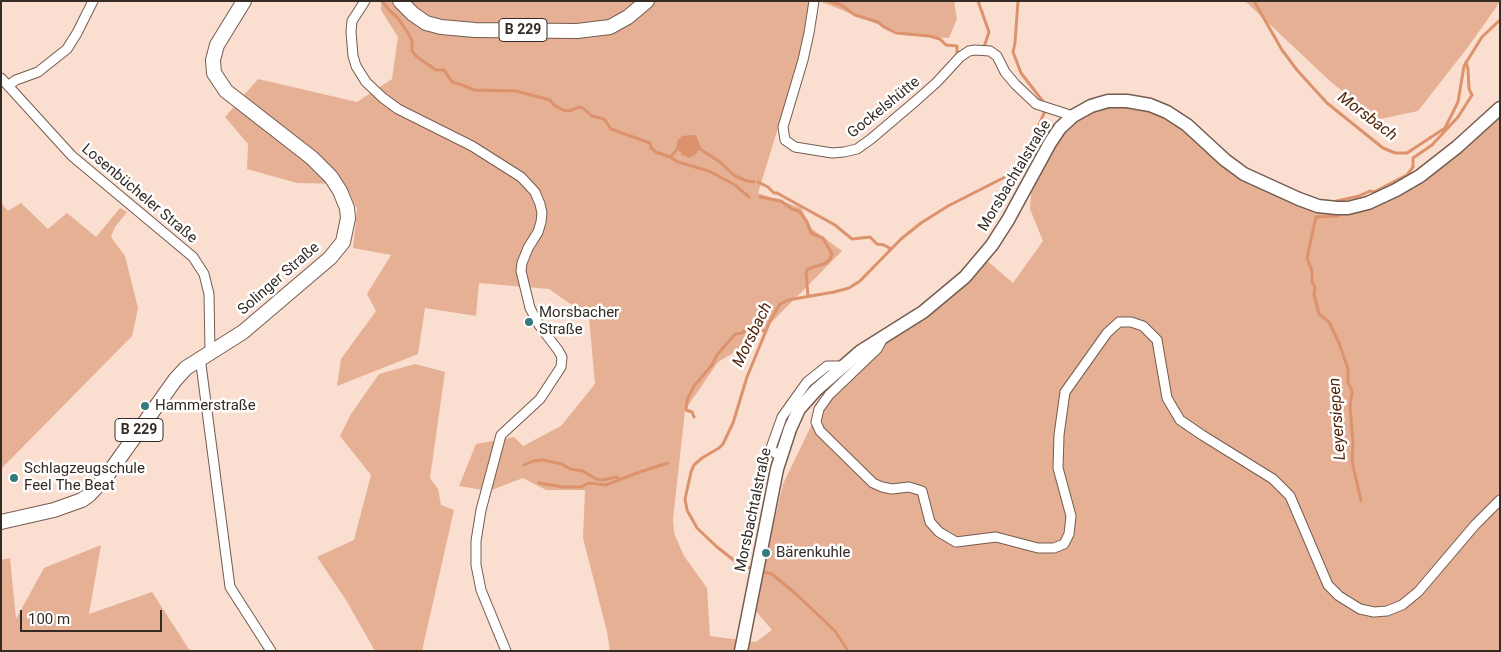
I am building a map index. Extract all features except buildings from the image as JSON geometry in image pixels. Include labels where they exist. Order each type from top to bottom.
[{"type":"main road","name":"Solinger Straße","points":[[1,522],[68,506],[89,495],[106,477],[175,380],[186,368],[243,332],[330,258],[343,242],[348,218],[347,208],[340,191],[322,168],[226,91],[216,78],[212,68],[217,45],[244,1]]},
{"type":"main road","name":"B 229","points":[[400,1],[413,14],[441,28],[567,31],[610,27],[628,17],[647,1]]},
{"type":"main road","name":"Morsbachtalstraße","points":[[741,651],[777,469],[794,418],[799,409],[816,390],[860,351],[923,312],[965,277],[979,262],[1001,232],[1050,143],[1060,128],[1073,116],[1091,106],[1108,102],[1127,101],[1150,105],[1167,112],[1182,122],[1224,160],[1244,174],[1299,200],[1318,206],[1348,208],[1368,203],[1414,180],[1446,156],[1500,108]]},
{"type":"street","points":[[8,86],[16,80],[38,72],[66,49],[77,33],[93,1]]},
{"type":"street","points":[[365,1],[352,21],[350,32],[353,56],[366,82],[398,109],[472,146],[521,177],[535,192],[542,213],[541,222],[522,263],[521,271],[530,308],[539,325],[562,357],[560,367],[540,399],[501,435],[483,502],[476,541],[476,564],[481,590],[506,651]]},
{"type":"street","name":"Gockelshütte","points":[[814,1],[810,33],[783,128],[785,140],[795,147],[832,152],[857,149],[871,140],[918,99],[960,57],[969,51],[975,50],[984,50],[998,56],[1005,72],[1030,100],[1073,116]]},
{"type":"street","name":"Losenbücheler Straße","points":[[1,78],[72,156],[196,261],[204,274],[209,294],[205,355]]},
{"type":"street","points":[[884,337],[877,349],[829,396],[819,409],[816,422],[820,430],[873,483],[882,488],[909,487],[922,491],[930,522],[940,532],[956,542],[996,537],[1038,548],[1054,548],[1064,544],[1069,534],[1071,516],[1058,468],[1058,451],[1065,392],[1107,333],[1118,322],[1131,322],[1143,326],[1157,340],[1167,398],[1180,420],[1273,479],[1290,496],[1305,527],[1328,585],[1339,596],[1360,609],[1374,612],[1387,611],[1402,605],[1418,592],[1475,525],[1500,500]]},
{"type":"street","points":[[205,355],[230,587],[271,651]]},
{"type":"shaded area","points":[[381,1],[817,1],[758,193],[801,208],[812,229],[842,251],[753,341],[718,362],[685,410],[673,519],[674,533],[684,556],[707,588],[710,636],[756,642],[772,630],[754,609],[783,484],[826,395],[891,332],[985,259],[1013,283],[1043,241],[1030,209],[1032,183],[1071,124],[1085,112],[1122,104],[1155,111],[1255,179],[1340,212],[1408,188],[1500,112],[1500,651],[610,651],[583,538],[585,490],[546,490],[523,478],[489,491],[459,486],[476,444],[514,437],[523,446],[561,426],[595,384],[589,317],[549,289],[479,283],[476,316],[425,308],[418,354],[337,386],[341,359],[376,311],[367,294],[391,255],[353,248],[357,209],[345,184],[297,183],[247,169],[248,144],[225,117],[258,79],[357,102],[392,79],[398,37],[381,10]]},
{"type":"shaded area","points":[[819,1],[954,1],[957,19],[949,38],[905,35]]},
{"type":"shaded area","points":[[1245,1],[1500,2],[1418,111],[1380,119],[1332,83]]},
{"type":"shaded area","points":[[696,135],[701,147],[695,155],[689,158],[675,149],[677,141],[682,136]]},
{"type":"shaded area","points":[[1,203],[8,211],[21,203],[48,229],[67,213],[96,237],[120,208],[127,212],[115,227],[111,237],[125,256],[138,308],[132,336],[1,469]]},
{"type":"shaded area","points":[[415,364],[445,372],[430,478],[438,489],[441,505],[454,510],[422,651],[375,651],[346,600],[317,557],[354,540],[371,475],[340,436],[351,414],[379,374]]},
{"type":"shaded area","points":[[101,545],[89,614],[152,592],[190,651],[1,651],[1,560],[10,558],[16,619],[44,568]]},
{"type":"waterway","points":[[382,1],[397,17],[408,33],[412,41],[412,51],[417,57],[436,70],[444,70],[452,82],[474,90],[516,91],[550,100],[554,105],[563,110],[569,111],[579,107],[583,108],[592,116],[604,119],[611,129],[650,143],[651,148],[656,152],[678,162],[709,171],[735,185],[749,197]]},
{"type":"waterway","points":[[829,1],[841,5],[855,15],[878,22],[896,33],[940,39],[946,45],[957,46],[957,54],[959,52]]},
{"type":"waterway","points":[[978,1],[989,32],[984,47],[982,47]]},
{"type":"waterway","name":"Morsbach","points":[[754,569],[740,565],[697,528],[687,510],[685,499],[694,465],[723,444],[733,423],[747,377],[770,321],[780,304],[788,300],[849,288],[860,281],[901,239],[921,223],[948,206],[1009,175],[1018,168],[1025,158],[1044,113],[1045,104],[1021,73],[1013,52],[1018,1]]},
{"type":"waterway","name":"Morsbach","points":[[1254,1],[1282,50],[1297,70],[1327,103],[1383,148],[1395,153],[1407,153],[1445,128],[1458,102],[1464,66],[1482,37],[1500,20]]},
{"type":"waterway","name":"Leyersiepen","points":[[1337,201],[1359,196],[1370,191],[1374,192],[1407,175],[1413,167],[1413,158],[1432,145],[1458,117],[1472,95],[1469,89],[1466,62]]},
{"type":"waterway","points":[[700,149],[720,162],[735,176],[754,182]]},
{"type":"waterway","points":[[670,157],[676,151]]},
{"type":"waterway","points":[[758,182],[768,187],[774,193],[835,225],[852,239],[870,237],[877,244],[891,249]]},
{"type":"waterway","points":[[760,197],[781,201],[792,209],[799,211],[807,222],[811,233],[823,238],[832,254],[826,263],[808,269],[806,272],[808,296]]},
{"type":"waterway","name":"Leyersiepen","points":[[1338,216],[1316,217],[1307,258],[1312,271],[1312,282],[1315,287],[1314,294],[1319,314],[1329,322],[1348,369],[1348,382],[1352,391],[1350,407],[1353,442],[1352,461],[1361,501]]},
{"type":"waterway","points":[[694,417],[692,412],[686,410],[687,400],[694,386],[712,365],[717,355],[735,334],[742,333],[747,329],[766,331]]},
{"type":"waterway","points":[[524,465],[533,461],[543,460],[562,464],[570,469],[583,471],[596,479],[603,480],[616,477],[619,479]]},
{"type":"waterway","points":[[539,483],[563,487],[581,487],[589,483],[606,485],[668,463]]},
{"type":"waterway","name":"Morsbach","points":[[760,571],[772,574],[796,594],[835,631],[848,651]]},
{"type":"place","name":"Morsbacher Straße","points":[[529,322]]},
{"type":"place","name":"Hammerstraße","points":[[145,406]]},
{"type":"place","name":"Schlagzeugschule Feel The Beat","points":[[14,478]]},
{"type":"place","name":"Bärenkuhle","points":[[766,553]]}]
